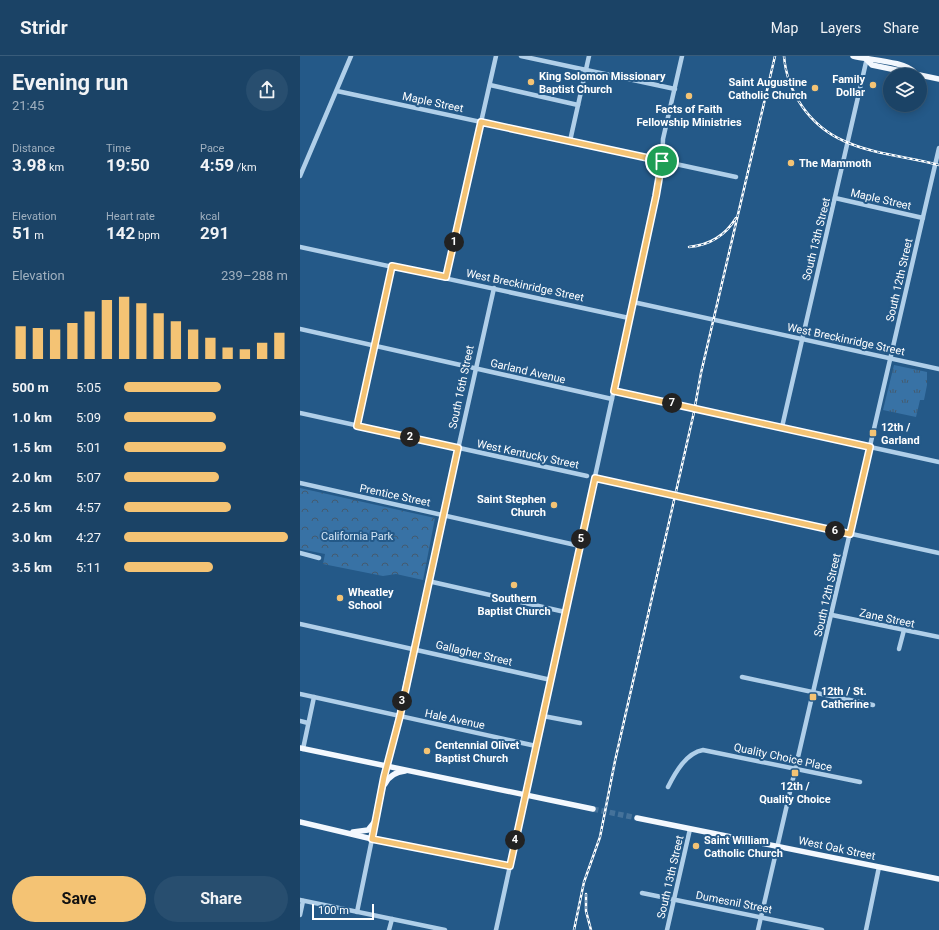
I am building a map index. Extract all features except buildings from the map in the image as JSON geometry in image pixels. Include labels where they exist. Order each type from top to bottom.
[{"type":"main road","points":[[853,56],[881,60],[912,68],[915,73],[939,79]]},
{"type":"main road","points":[[301,749],[593,809]]},
{"type":"main road","name":"South 16th Street","points":[[372,839],[378,817],[387,766]]},
{"type":"main road","points":[[384,787],[388,778],[394,774],[407,771]]},
{"type":"main road","points":[[345,832],[364,832],[370,828],[378,817]]},
{"type":"main road","name":"West Oak Street","points":[[637,818],[939,879]]},
{"type":"main road","points":[[300,822],[372,839]]},
{"type":"street","points":[[300,176],[351,56]]},
{"type":"street","points":[[446,277],[496,56]]},
{"type":"street","points":[[521,56],[675,90]]},
{"type":"street","points":[[570,141],[589,56]]},
{"type":"street","points":[[496,930],[614,391],[662,161],[663,139],[682,56]]},
{"type":"street","name":"South 13th Street","points":[[782,427],[867,58]]},
{"type":"street","points":[[490,85],[578,105]]},
{"type":"street","name":"Maple Street","points":[[337,91],[736,177]]},
{"type":"street","name":"South 12th Street","points":[[758,930],[939,148]]},
{"type":"street","name":"Maple Street","points":[[835,198],[923,218]]},
{"type":"street","name":"West Breckinridge Street","points":[[300,248],[446,277],[629,318]]},
{"type":"street","points":[[357,426],[392,266]]},
{"type":"street","name":"South 16th Street","points":[[387,766],[400,716],[413,648],[494,288]]},
{"type":"street","name":"West Breckinridge Street","points":[[632,302],[939,369]]},
{"type":"street","name":"Garland Avenue","points":[[300,329],[612,399]]},
{"type":"street","points":[[614,391],[939,462]]},
{"type":"street","name":"West Kentucky Street","points":[[300,415],[588,476]]},
{"type":"street","points":[[595,478],[939,553]]},
{"type":"street","name":"Prentice Street","points":[[300,483],[580,546]]},
{"type":"street","points":[[300,553],[319,558]]},
{"type":"street","points":[[428,581],[565,612]]},
{"type":"street","name":"Zane Street","points":[[832,615],[939,637]]},
{"type":"street","name":"Gallagher Street","points":[[300,624],[551,680]]},
{"type":"street","points":[[899,649],[904,630]]},
{"type":"street","points":[[742,677],[873,705]]},
{"type":"street","name":"Hale Avenue","points":[[300,694],[536,746]]},
{"type":"street","points":[[301,749],[314,697]]},
{"type":"street","points":[[543,716],[580,723]]},
{"type":"street","points":[[300,721],[308,723]]},
{"type":"street","name":"Quality Choice Place","points":[[668,787],[683,764],[693,754],[703,750],[860,782]]},
{"type":"street","name":"South 13th Street","points":[[667,930],[690,829]]},
{"type":"street","points":[[372,839],[510,866]]},
{"type":"street","name":"South 16th Street","points":[[357,912],[372,839]]},
{"type":"street","points":[[866,930],[879,867]]},
{"type":"street","name":"Dumesnil Street","points":[[642,893],[822,930]]},
{"type":"street","points":[[300,915],[302,900],[445,930]]},
{"type":"street","points":[[389,930],[392,919]]},
{"type":"green space","points":[[894,365],[927,372],[927,385],[924,400],[920,400],[916,417],[883,410]]},
{"type":"green space","name":"California Park","points":[[300,488],[435,518],[423,580],[396,574],[383,576],[323,564],[325,554],[300,549]]},
{"type":"tunnel","points":[[593,809],[637,818]]},
{"type":"railway","points":[[574,930],[584,882],[600,837],[615,761],[694,412],[701,373],[775,56]]},
{"type":"railway","points":[[784,56],[790,83],[802,107],[821,127],[832,135],[866,149],[939,165]]},
{"type":"railway","points":[[689,247],[710,242],[722,235],[736,218]]},
{"type":"railway","points":[[586,894],[586,911],[591,930]]},
{"type":"place","name":"King Solomon Missionary Baptist Church","points":[[531,82]]},
{"type":"place","name":"Family Dollar","points":[[873,85]]},
{"type":"place","name":"Saint Augustine Catholic Church","points":[[815,88]]},
{"type":"place","name":"Facts of Faith Fellowship Ministries","points":[[689,96]]},
{"type":"place","name":"The Mammoth","points":[[791,163]]},
{"type":"place","name":"12th / Garland","points":[[873,433]]},
{"type":"place","name":"Saint Stephen Church","points":[[554,505]]},
{"type":"place","name":"Southern Baptist Church","points":[[514,585]]},
{"type":"place","name":"Wheatley School","points":[[340,598]]},
{"type":"place","name":"12th / St. Catherine","points":[[813,697]]},
{"type":"place","name":"Centennial Olivet Baptist Church","points":[[427,751]]},
{"type":"place","name":"12th / Quality Choice","points":[[795,773]]},
{"type":"place","name":"Saint William Catholic Church","points":[[696,846]]},
{"type":"route","points":[[481,122],[662,161],[662,168],[614,391],[870,447],[850,534],[595,478],[510,866],[379,839],[372,839],[384,787],[384,777],[400,716],[426,586],[458,448],[357,426],[392,266],[446,277],[481,122]]}]
